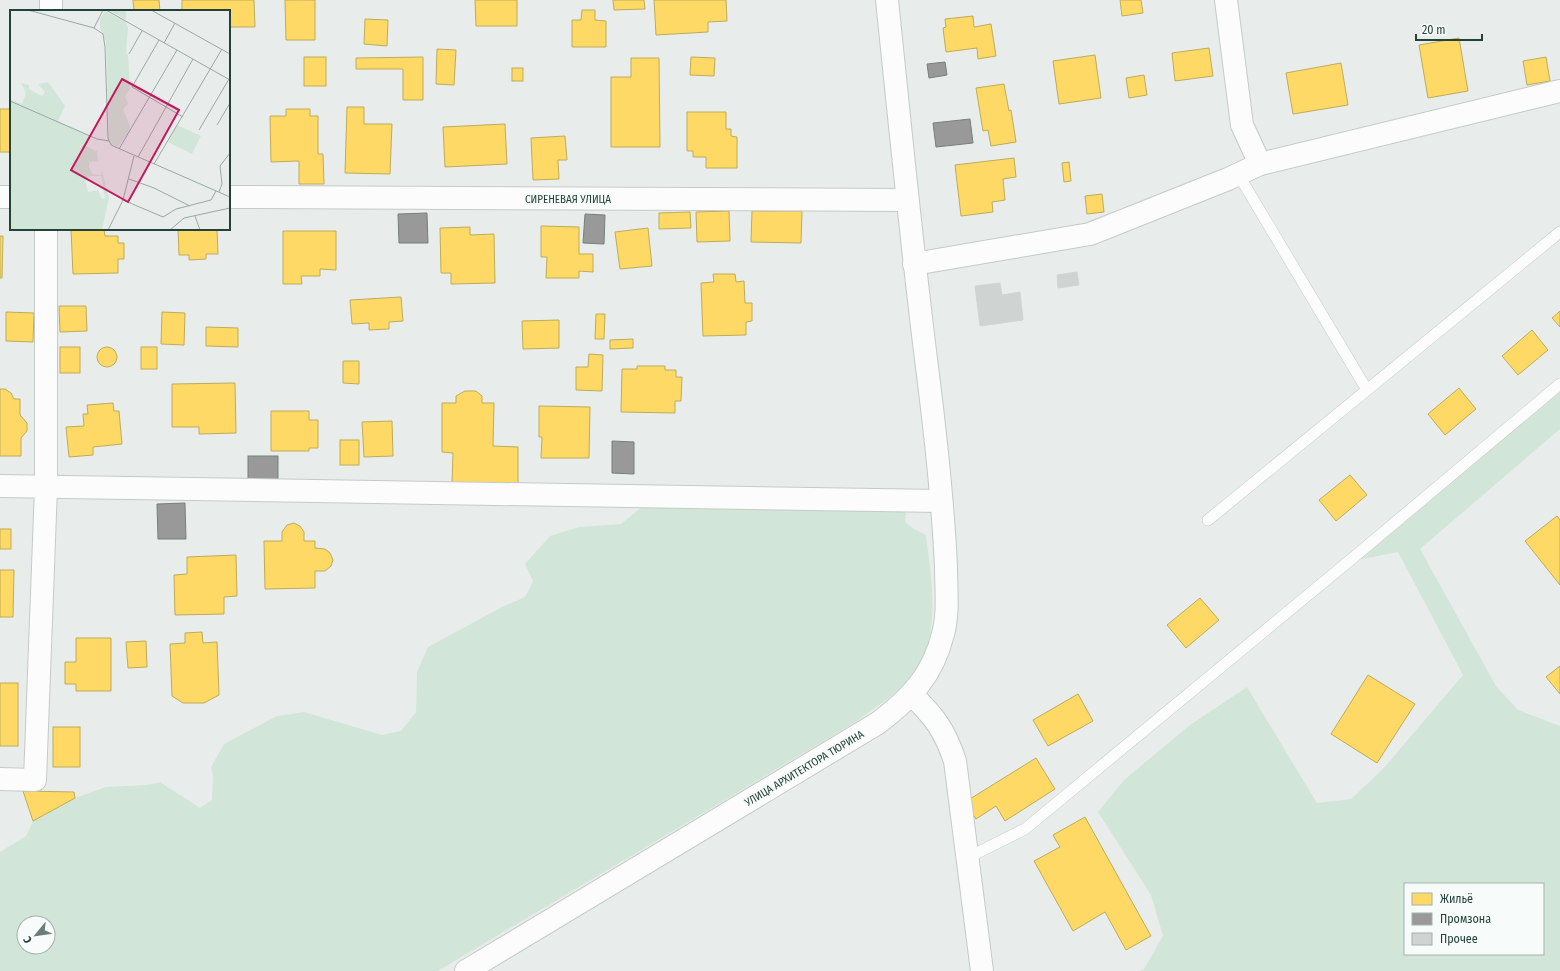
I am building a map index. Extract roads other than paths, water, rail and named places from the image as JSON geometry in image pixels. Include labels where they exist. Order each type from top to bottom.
[{"type":"street","points":[[51,10],[52,0]]},
{"type":"street","name":"УЛИЦА АРХИТЕКТОРА ТЮРИНА","points":[[466,971],[878,723],[912,695],[927,675],[939,652],[944,632],[947,609],[942,501],[936,439],[914,264],[887,0]]},
{"type":"street","points":[[1226,0],[1242,125],[1260,164]]},
{"type":"street","points":[[914,264],[1090,234],[1260,164],[1560,91]]},
{"type":"street","name":"СИРЕНЕВАЯ УЛИЦА","points":[[230,198],[907,200]]},
{"type":"street","points":[[0,779],[35,780],[46,487],[46,230]]},
{"type":"street","points":[[0,486],[942,501]]},
{"type":"street","points":[[912,695],[931,713],[948,740],[955,761],[982,971]]},
{"type":"lane","points":[[1238,174],[1367,390]]},
{"type":"lane","points":[[1208,520],[1560,232]]},
{"type":"lane","points":[[968,857],[1025,829],[1348,562],[1560,384]]}]
